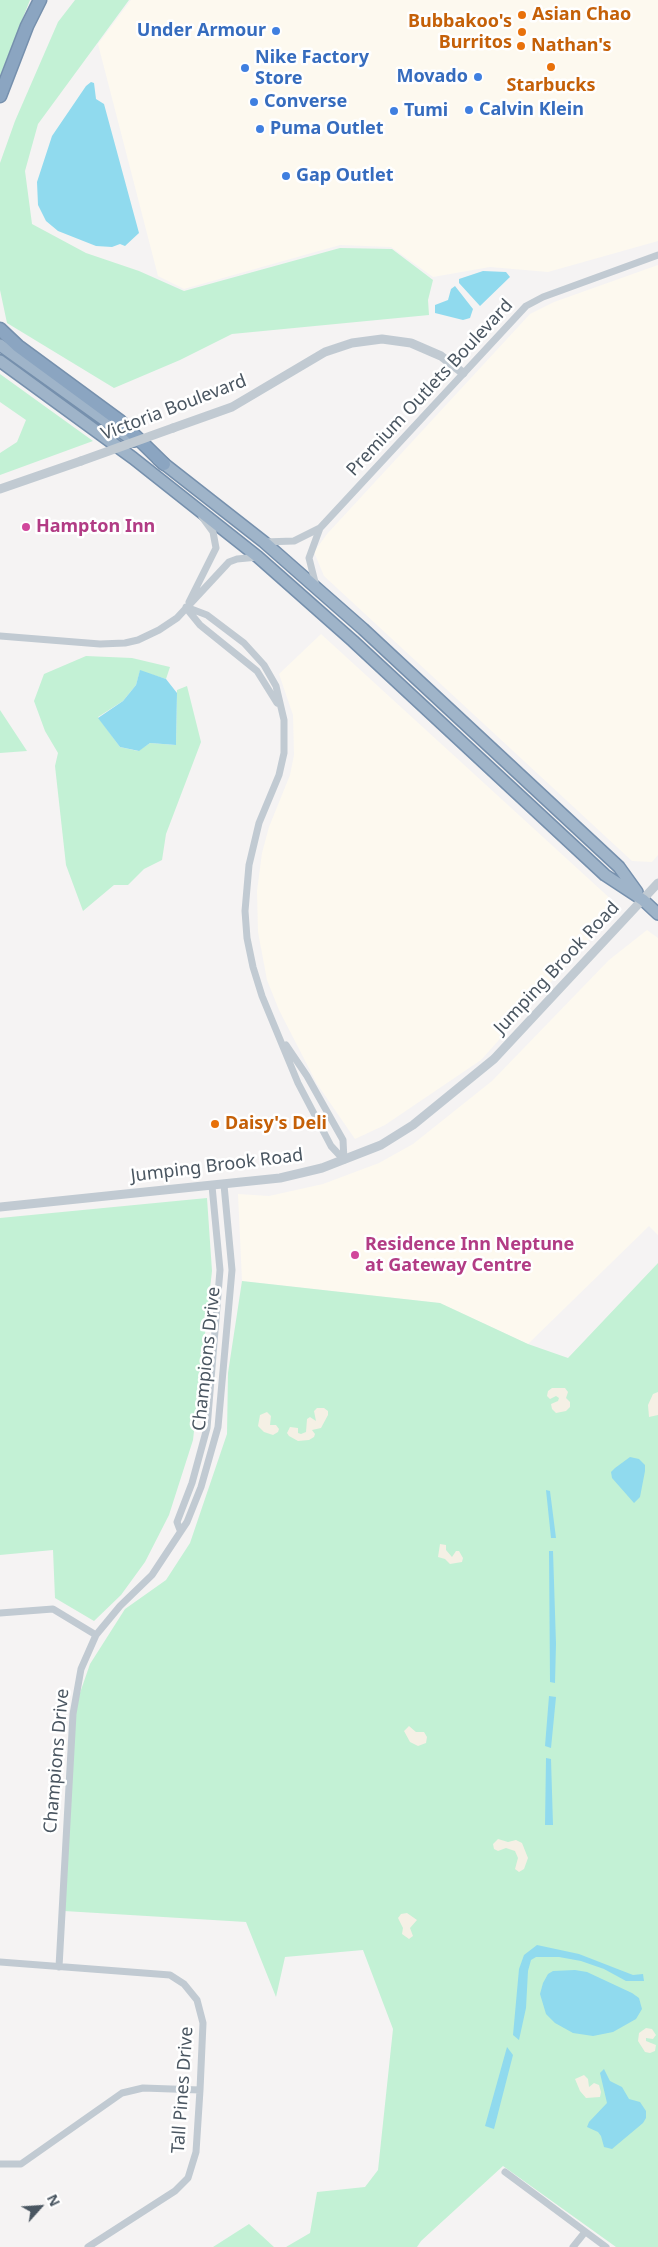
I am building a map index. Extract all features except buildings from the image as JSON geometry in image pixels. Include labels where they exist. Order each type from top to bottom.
[{"type":"highway","points":[[0,96],[27,26],[40,0]]},
{"type":"highway","points":[[0,329],[18,346],[120,420],[164,464]]},
{"type":"highway","points":[[0,345],[100,415],[264,542],[316,587],[618,867],[643,900]]},
{"type":"highway","points":[[0,361],[104,436],[193,504],[258,558],[341,630],[605,875],[643,900],[658,914]]},
{"type":"street","name":"Premium Outlets Boulevard","points":[[264,542],[294,541],[320,528],[531,303],[658,254]]},
{"type":"street","name":"Victoria Boulevard","points":[[0,489],[232,407],[325,352],[358,342],[392,340],[420,346],[441,356],[463,374]]},
{"type":"street","points":[[186,608],[216,548],[213,532],[193,504]]},
{"type":"street","name":"Premium Outlets Boulevard","points":[[316,587],[309,558],[320,528]]},
{"type":"street","points":[[0,636],[100,644],[125,643],[145,637],[159,630],[186,608],[229,562],[237,559],[258,558]]},
{"type":"street","points":[[186,608],[200,625],[256,671],[281,710]]},
{"type":"street","points":[[186,608],[208,615],[258,657],[276,686],[284,730],[284,753],[279,775],[255,836],[249,865],[246,911],[253,967],[262,996],[298,1083],[331,1146],[344,1160]]},
{"type":"street","name":"Jumping Brook Road","points":[[0,1207],[280,1178],[344,1160],[391,1140],[483,1069],[658,883]]},
{"type":"street","points":[[280,1037],[307,1076],[343,1140],[344,1160]]},
{"type":"street","name":"Champions Drive","points":[[58,1967],[73,1714],[81,1669],[96,1635],[120,1606],[152,1575],[187,1522],[201,1487],[218,1427],[231,1262],[224,1185]]},
{"type":"street","name":"Champions Drive","points":[[180,1530],[177,1522],[192,1483],[207,1428],[219,1262],[212,1186]]},
{"type":"street","points":[[219,1262],[231,1262]]},
{"type":"street","points":[[0,1613],[53,1609],[96,1635]]},
{"type":"street","name":"Tall Pines Drive","points":[[0,1962],[170,1974],[184,1984],[198,2000],[203,2023],[200,2090],[196,2152],[188,2178],[175,2191],[88,2247]]},
{"type":"street","points":[[0,2164],[21,2164],[122,2093],[143,2088],[200,2090]]},
{"type":"street","points":[[505,2172],[606,2247]]},
{"type":"street","points":[[573,2247],[585,2232]]},
{"type":"shaded area","points":[[131,0],[658,0],[658,241],[548,272],[490,267],[433,277],[391,247],[340,245],[184,289],[158,276],[98,44]]},
{"type":"shaded area","points":[[658,265],[658,855],[652,862],[632,861],[324,576],[314,552],[327,534],[530,314],[554,302]]},
{"type":"shaded area","points":[[321,634],[614,902],[609,917],[481,1060],[385,1125],[355,1139],[317,1084],[279,1010],[267,980],[258,932],[257,891],[262,853],[269,827],[290,775],[294,755],[293,715],[279,674]]},
{"type":"shaded area","points":[[647,930],[658,938],[658,1235],[649,1226],[528,1344],[440,1303],[242,1281],[238,1194],[269,1196],[323,1184],[379,1163],[413,1144],[492,1081],[609,960]]},
{"type":"green space","points":[[0,0],[30,0],[0,76]]},
{"type":"green space","points":[[75,0],[129,0],[38,124],[25,171],[32,224],[86,253],[139,271],[184,291],[340,248],[392,249],[433,280],[428,300],[429,315],[232,334],[180,360],[114,388],[7,323],[0,290],[0,163],[15,121],[58,22]]},
{"type":"green space","points":[[0,374],[93,441],[0,475],[0,453],[17,442],[26,420],[0,402]]},
{"type":"green space","points":[[86,656],[132,658],[170,667],[166,679],[140,671],[136,685],[123,701],[98,717],[120,747],[138,751],[150,743],[176,745],[177,690],[187,686],[201,742],[166,834],[162,860],[144,869],[128,885],[114,885],[83,911],[66,865],[55,766],[58,753],[45,731],[34,701],[44,674]]},
{"type":"green space","points":[[0,710],[27,751],[0,753]]},
{"type":"green space","points":[[207,1198],[212,1271],[193,1440],[169,1515],[145,1562],[121,1595],[94,1621],[55,1598],[53,1550],[0,1555],[0,1218]]},
{"type":"green space","points":[[658,1263],[658,2247],[616,2247],[503,2166],[421,2241],[417,2247],[286,2247],[310,2233],[317,2192],[365,2187],[378,2170],[393,2029],[363,1950],[285,1957],[276,1997],[246,1922],[64,1911],[73,1713],[90,1664],[125,1609],[166,1580],[190,1543],[227,1434],[228,1373],[242,1281],[440,1303],[528,1344],[568,1358]]},
{"type":"green space","points":[[249,2224],[274,2247],[213,2247]]},
{"type":"sand","points":[[552,1388],[565,1388],[568,1392],[566,1398],[570,1402],[570,1407],[566,1411],[556,1413],[552,1409],[551,1404],[558,1401],[559,1398],[556,1396],[550,1399],[547,1396],[548,1391]]},
{"type":"sand","points":[[658,1392],[658,1415],[649,1417],[648,1405],[653,1394]]},
{"type":"sand","points":[[317,1408],[324,1408],[328,1411],[328,1415],[321,1428],[312,1430],[315,1434],[314,1437],[309,1440],[298,1441],[289,1436],[287,1433],[290,1427],[298,1428],[298,1433],[301,1434],[306,1432],[307,1419],[310,1417],[316,1421],[314,1411]]},
{"type":"sand","points":[[267,1412],[271,1416],[270,1425],[276,1425],[279,1429],[273,1435],[264,1432],[258,1426],[260,1415]]},
{"type":"sand","points":[[440,1544],[446,1545],[446,1550],[452,1557],[456,1551],[459,1551],[463,1558],[462,1562],[450,1564],[445,1559],[438,1557]]},
{"type":"sand","points":[[409,1726],[416,1732],[424,1732],[427,1737],[426,1743],[418,1746],[410,1742],[404,1731]]},
{"type":"sand","points":[[498,1839],[508,1842],[516,1840],[522,1843],[528,1858],[524,1869],[519,1872],[515,1869],[518,1858],[515,1851],[506,1848],[498,1851],[494,1849],[493,1844]]},
{"type":"sand","points":[[407,1913],[417,1920],[410,1928],[413,1936],[409,1939],[402,1934],[403,1928],[398,1918],[401,1914]]},
{"type":"sand","points":[[646,2028],[652,2029],[656,2035],[653,2039],[646,2038],[646,2041],[656,2045],[655,2051],[650,2053],[645,2052],[638,2041],[639,2033]]},
{"type":"sand","points":[[584,2075],[588,2079],[589,2087],[594,2083],[599,2085],[600,2097],[586,2098],[580,2091],[575,2079]]},
{"type":"water","points":[[91,82],[94,83],[96,99],[104,104],[139,233],[125,246],[120,244],[112,247],[96,246],[58,231],[46,221],[38,205],[37,182],[52,136],[86,86]]},
{"type":"water","points":[[483,271],[506,272],[510,277],[480,306],[459,283],[459,279]]},
{"type":"water","points":[[455,286],[473,309],[470,318],[463,320],[435,313],[435,305],[448,300],[451,289]]},
{"type":"water","points":[[140,670],[166,679],[177,693],[176,745],[150,743],[139,751],[120,747],[98,718],[123,701],[136,685]]},
{"type":"water","points":[[630,1457],[639,1459],[645,1465],[640,1497],[634,1503],[612,1478],[611,1472]]},
{"type":"water","points":[[546,1490],[550,1491],[556,1538],[551,1538]]},
{"type":"water","points":[[549,1551],[553,1551],[556,1644],[555,1683],[550,1682]]},
{"type":"water","points":[[549,1696],[556,1697],[551,1748],[545,1746]]},
{"type":"water","points":[[546,1758],[551,1759],[553,1825],[545,1825]]},
{"type":"water","points":[[537,1945],[579,1954],[633,1975],[643,1974],[644,1981],[626,1981],[604,1969],[581,1961],[559,1957],[536,1957],[531,1960],[528,1971],[526,2008],[519,2040],[513,2035],[519,1969],[524,1955]]},
{"type":"water","points":[[575,1970],[587,1972],[639,1998],[642,2009],[636,2019],[613,2032],[593,2036],[573,2033],[555,2023],[546,2014],[540,1994],[543,1983],[548,1974],[553,1971]]},
{"type":"water","points":[[507,2047],[513,2055],[494,2129],[485,2126]]},
{"type":"water","points":[[604,2069],[610,2081],[622,2087],[629,2099],[640,2102],[646,2111],[646,2118],[643,2123],[612,2149],[604,2147],[598,2132],[587,2127],[589,2122],[607,2103],[600,2073]]},
{"type":"place","name":"Asian Chao","points":[[522,15]]},
{"type":"place","name":"Under Armour","points":[[276,31]]},
{"type":"place","name":"Bubbakoo's Burritos","points":[[522,32]]},
{"type":"place","name":"Nathan's","points":[[521,46]]},
{"type":"place","name":"Starbucks","points":[[551,67]]},
{"type":"place","name":"Nike Factory Store","points":[[245,68]]},
{"type":"place","name":"Movado","points":[[478,77]]},
{"type":"place","name":"Converse","points":[[254,102]]},
{"type":"place","name":"Calvin Klein","points":[[469,110]]},
{"type":"place","name":"Tumi","points":[[394,111]]},
{"type":"place","name":"Puma Outlet","points":[[260,129]]},
{"type":"place","name":"Gap Outlet","points":[[286,176]]},
{"type":"place","name":"Hampton Inn","points":[[26,527]]},
{"type":"place","name":"Daisy's Deli","points":[[215,1124]]},
{"type":"place","name":"Residence Inn Neptune at Gateway Centre","points":[[355,1255]]}]
